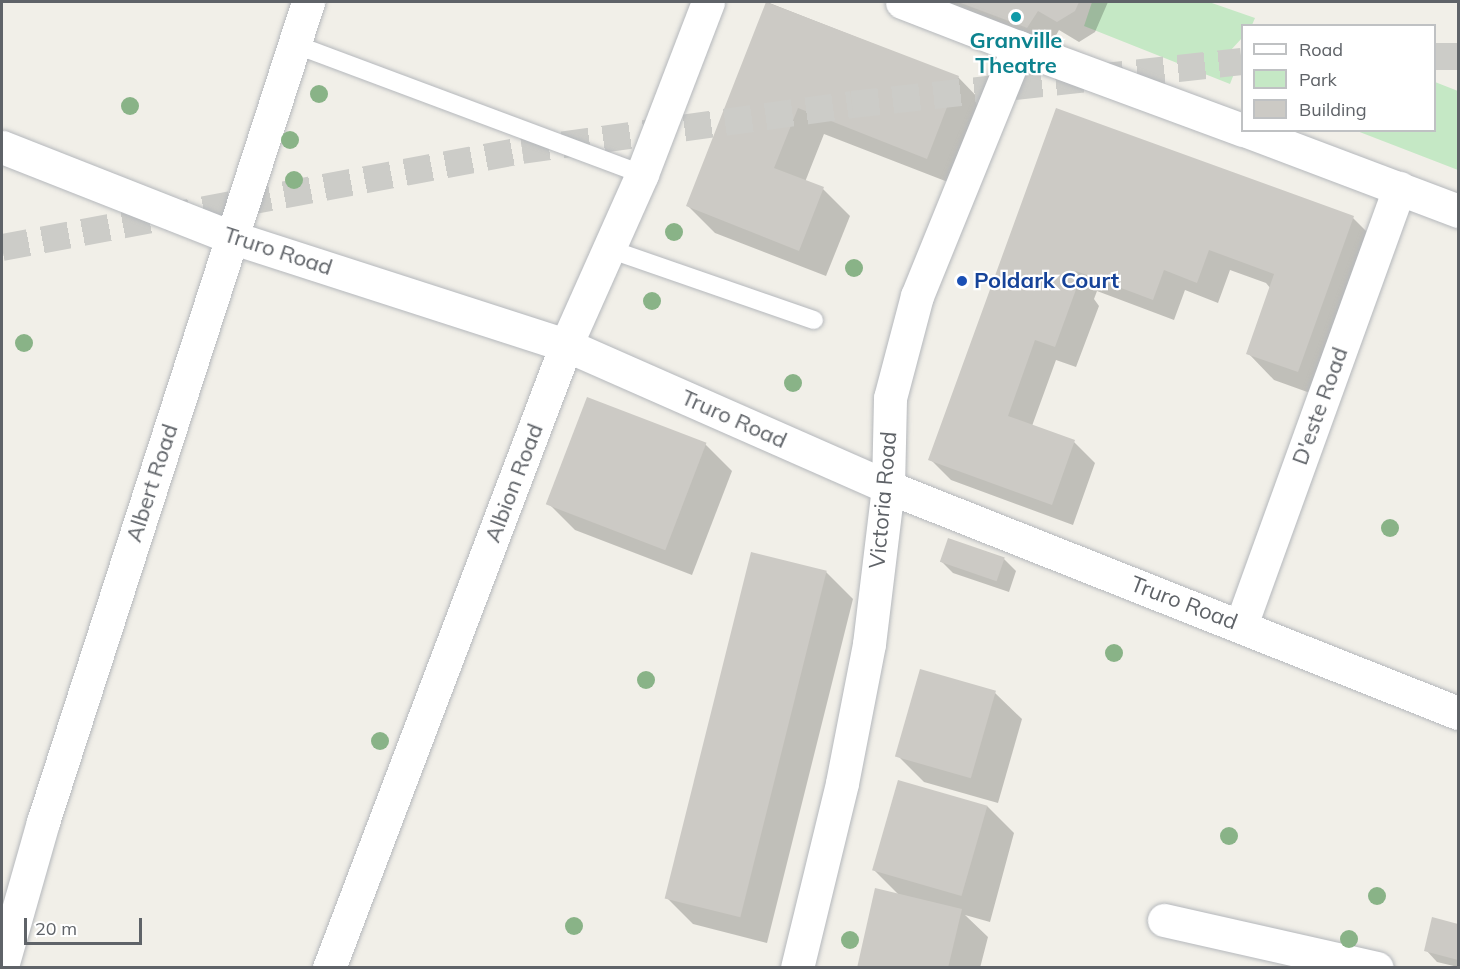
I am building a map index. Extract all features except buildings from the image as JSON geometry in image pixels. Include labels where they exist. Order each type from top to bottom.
[{"type":"street","name":"Albert Road","points":[[2,966],[43,822],[308,2]]},
{"type":"street","name":"Albion Road","points":[[329,968],[566,345],[606,248],[642,174],[708,2]]},
{"type":"street","points":[[902,2],[1241,129]]},
{"type":"street","name":"Victoria Road","points":[[797,968],[842,783],[869,644],[888,487],[891,398],[917,296],[1018,47]]},
{"type":"street","points":[[1248,132],[1458,211]]},
{"type":"street","name":"Truro Road","points":[[2,147],[231,237],[566,345],[888,487],[1241,625],[1458,713]]},
{"type":"street","name":"D'este Road","points":[[1241,625],[1399,188]]},
{"type":"street","points":[[1164,920],[1377,968]]},
{"type":"lane","points":[[294,44],[642,174]]},
{"type":"lane","points":[[606,248],[814,320]]},
{"type":"green space","points":[[1092,2],[1209,2],[1255,18],[1252,24],[1241,24],[1241,39],[1230,51],[1237,66],[1230,84],[1084,26]]},
{"type":"green space","points":[[1436,82],[1458,91],[1458,170],[1360,132],[1436,132]]},
{"type":"tunnel","points":[[1436,56],[1458,56]]},
{"type":"tunnel","points":[[2,247],[522,150],[852,104],[1241,61]]},
{"type":"place","name":"Granville Theatre","points":[[1016,17]]},
{"type":"place","name":"Poldark Court","points":[[962,281]]}]
